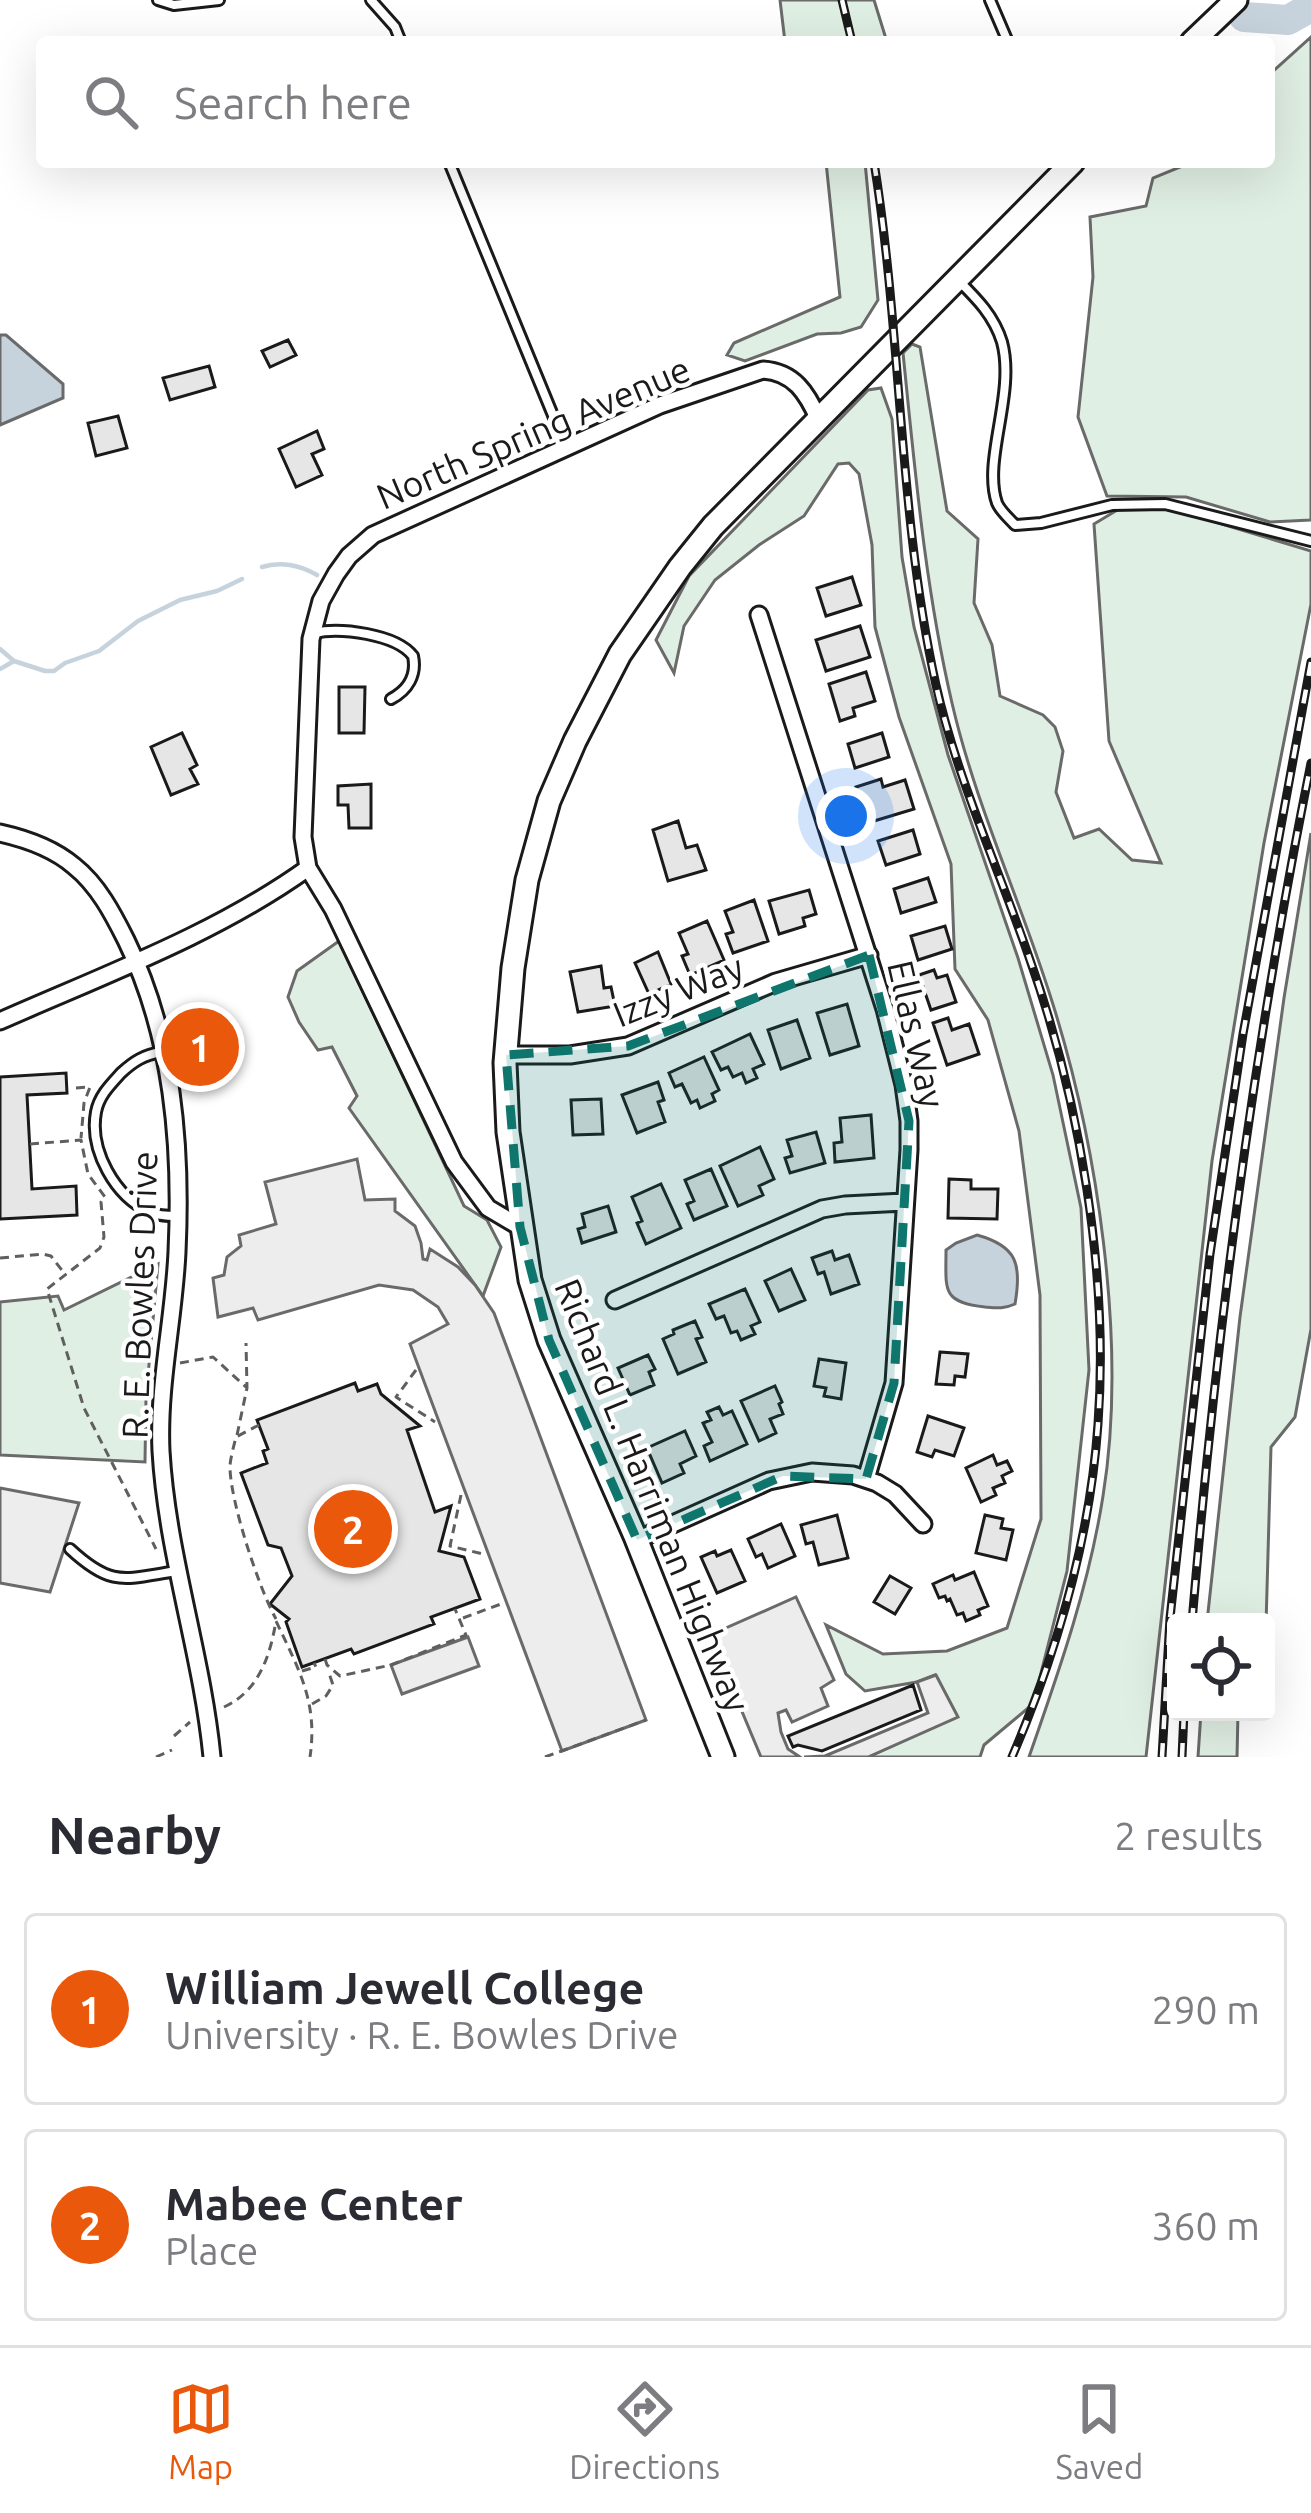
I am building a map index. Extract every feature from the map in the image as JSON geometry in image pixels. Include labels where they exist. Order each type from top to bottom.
[{"type":"main road","points":[[1198,36],[1236,0]]},
{"type":"main road","name":"Richard L. Harriman Highway","points":[[723,1757],[637,1540],[549,1340],[530,1280],[508,1132],[506,1054],[527,880],[549,801],[575,741],[620,654],[680,567],[713,526],[1066,168]]},
{"type":"street","name":"North Spring Avenue","points":[[520,1227],[488,1208],[454,1162],[333,909],[308,868],[303,837],[313,633],[321,602],[349,556],[373,535],[660,405],[763,370],[777,371],[795,380],[820,420]]},
{"type":"street","name":"Ellas Way","points":[[759,616],[897,1048],[909,1120],[898,1351],[894,1383],[866,1479]]},
{"type":"street","name":"R. E. Bowles Drive","points":[[0,833],[42,846],[76,867],[104,900],[136,960],[165,1052],[174,1117],[178,1216],[160,1432],[167,1517],[212,1757]]},
{"type":"street","points":[[0,1021],[244,908],[308,868]]},
{"type":"street","name":"Izzy Way","points":[[506,1054],[570,1055],[628,1046],[776,982],[869,955]]},
{"type":"street","points":[[615,1300],[822,1209],[904,1202]]},
{"type":"street","points":[[637,1540],[783,1476],[812,1472],[866,1479],[896,1494],[922,1524]]},
{"type":"lane","points":[[158,0],[174,5],[218,0]]},
{"type":"lane","points":[[371,0],[398,36]]},
{"type":"lane","points":[[990,0],[1005,36]]},
{"type":"lane","points":[[451,168],[567,448]]},
{"type":"lane","points":[[958,280],[987,310],[1001,341],[1006,369],[992,479],[998,508],[1015,525],[1112,505],[1165,504],[1311,541]]},
{"type":"lane","points":[[313,633],[386,638],[410,650],[415,662],[411,681],[392,699]]},
{"type":"lane","points":[[165,1052],[144,1055],[105,1090],[96,1113],[98,1148],[112,1180],[130,1201],[154,1214],[178,1216]]},
{"type":"lane","points":[[70,1549],[94,1571],[124,1580],[179,1571]]},
{"type":"path","points":[[76,1088],[90,1087],[81,1140],[88,1174],[105,1198],[101,1202],[104,1237],[100,1248],[46,1289],[84,1408],[163,1562]]},
{"type":"path","points":[[30,1144],[81,1140]]},
{"type":"path","points":[[0,1258],[51,1256],[65,1275]]},
{"type":"path","points":[[246,1342],[247,1388],[230,1466],[264,1597],[311,1705],[310,1757]]},
{"type":"path","points":[[176,1365],[213,1357],[247,1388]]},
{"type":"path","points":[[416,1370],[396,1397],[435,1422]]},
{"type":"path","points":[[236,1437],[259,1425]]},
{"type":"path","points":[[461,1495],[450,1546],[483,1554]]},
{"type":"path","points":[[460,1619],[501,1604]]},
{"type":"path","points":[[311,1705],[333,1685],[326,1662],[336,1674],[345,1676],[391,1665],[466,1635],[454,1609]]},
{"type":"path","points":[[218,1710],[236,1702],[258,1679],[271,1652],[277,1621]]},
{"type":"path","points":[[300,1672],[316,1666],[314,1663]]},
{"type":"path","points":[[544,1757],[646,1720]]},
{"type":"path","points":[[174,1736],[190,1722]]},
{"type":"path","points":[[155,1757],[172,1750]]},
{"type":"highlighted area","points":[[869,955],[909,1121],[894,1383],[866,1479],[783,1476],[637,1540],[549,1340],[520,1227],[506,1055],[628,1046]]},
{"type":"green space","points":[[780,0],[874,0],[885,36],[784,36]]},
{"type":"green space","points":[[1311,37],[1311,520],[1270,522],[1186,497],[1107,496],[1078,417],[1093,277],[1090,217],[1146,206],[1153,178],[1177,168],[1275,168],[1275,70]]},
{"type":"green space","points":[[827,168],[866,168],[878,300],[861,327],[817,334],[745,361],[727,355],[734,343],[840,297]]},
{"type":"green space","points":[[912,344],[920,347],[947,511],[978,539],[974,603],[992,645],[1000,696],[1043,715],[1055,727],[1063,751],[1056,792],[1074,838],[1099,829],[1132,860],[1161,863],[1109,741],[1094,524],[1119,509],[1172,509],[1311,551],[1311,604],[1264,843],[1212,1161],[1146,1757],[1029,1757],[1072,1628],[1097,1530],[1110,1437],[1110,1309],[1094,1177],[1067,1052],[952,703],[922,528],[903,353]]},
{"type":"green space","points":[[881,388],[892,419],[902,557],[914,627],[948,755],[1053,1075],[1081,1208],[1089,1370],[1067,1571],[1033,1704],[984,1745],[980,1757],[868,1757],[957,1716],[935,1675],[865,1691],[846,1674],[826,1625],[883,1654],[947,1651],[1007,1628],[1041,1519],[1040,1295],[1019,1131],[988,1020],[955,969],[951,864],[899,717],[875,627],[872,545],[859,474],[849,463],[838,464],[804,516],[715,580],[684,626],[674,673],[656,640],[689,576],[868,390]]},
{"type":"green space","points":[[1311,833],[1311,1329],[1295,1417],[1271,1447],[1266,1613],[1208,1613],[1240,1317]]},
{"type":"green space","points":[[339,941],[464,1206],[487,1220],[501,1247],[483,1296],[349,1108],[357,1096],[332,1047],[318,1050],[288,997],[297,971]]},
{"type":"green space","points":[[158,1264],[145,1462],[0,1455],[0,1302],[58,1296],[64,1310]]},
{"type":"green space","points":[[1200,1721],[1238,1721],[1237,1757],[1198,1757]]},
{"type":"shaded area","points":[[0,335],[6,335],[63,384],[63,398],[0,425]]},
{"type":"shaded area","points":[[357,1159],[365,1200],[395,1199],[395,1211],[415,1226],[423,1259],[427,1260],[430,1249],[458,1267],[494,1313],[646,1720],[562,1751],[410,1344],[448,1324],[438,1307],[413,1290],[379,1285],[258,1320],[253,1308],[218,1317],[213,1278],[224,1275],[227,1257],[241,1246],[239,1235],[276,1224],[265,1182]]},
{"type":"shaded area","points":[[977,1235],[1001,1245],[1014,1259],[1015,1304],[1000,1308],[971,1305],[949,1292],[946,1250]]},
{"type":"shaded area","points":[[0,1488],[79,1503],[50,1592],[0,1583]]},
{"type":"shaded area","points":[[796,1597],[834,1680],[821,1688],[828,1706],[792,1722],[786,1710],[778,1713],[788,1749],[800,1757],[761,1757],[710,1635]]},
{"type":"shaded area","points":[[468,1637],[479,1666],[402,1694],[391,1665]]},
{"type":"shaded area","points":[[936,1675],[958,1717],[868,1757],[804,1757],[825,1756],[928,1713],[917,1682]]},
{"type":"building","points":[[288,340],[296,355],[270,367],[262,351]]},
{"type":"building","points":[[209,366],[215,387],[170,400],[163,378]]},
{"type":"building","points":[[118,416],[127,448],[96,456],[88,423]]},
{"type":"building","points":[[317,431],[324,449],[312,454],[322,475],[296,487],[279,449]]},
{"type":"building","points":[[852,577],[861,605],[826,616],[817,588]]},
{"type":"building","points":[[860,626],[870,657],[826,671],[816,640]]},
{"type":"building","points":[[866,672],[875,701],[853,708],[855,716],[840,721],[829,684]]},
{"type":"building","points":[[339,687],[365,687],[364,733],[339,733]]},
{"type":"building","points":[[182,733],[197,765],[190,769],[198,784],[171,795],[151,747]]},
{"type":"building","points":[[882,733],[889,757],[855,768],[848,744]]},
{"type":"building","points":[[881,779],[883,787],[905,780],[914,809],[874,821],[870,806],[863,808],[856,787]]},
{"type":"building","points":[[371,784],[371,828],[349,828],[348,805],[338,805],[338,786]]},
{"type":"building","points":[[678,821],[686,848],[697,845],[706,870],[668,881],[653,830]]},
{"type":"building","points":[[913,830],[920,854],[886,865],[878,841]]},
{"type":"building","points":[[928,878],[936,902],[901,913],[894,889]]},
{"type":"building","points":[[809,890],[816,914],[803,918],[805,926],[779,934],[769,901]]},
{"type":"building","points":[[754,900],[768,941],[733,953],[726,934],[733,932],[725,911]]},
{"type":"building","points":[[707,921],[724,960],[690,975],[679,933]]},
{"type":"building","points":[[945,926],[952,949],[918,960],[911,936]]},
{"type":"building","points":[[658,952],[671,984],[649,994],[635,963]]},
{"type":"building","points":[[601,966],[604,988],[611,987],[615,1006],[578,1012],[570,972]]},
{"type":"building","points":[[934,970],[937,978],[947,975],[956,1002],[931,1010],[919,975]]},
{"type":"building","points":[[847,1004],[859,1046],[830,1055],[817,1013]]},
{"type":"building","points":[[948,1018],[952,1030],[969,1024],[979,1054],[947,1065],[933,1023]]},
{"type":"building","points":[[797,1020],[810,1058],[781,1069],[768,1030]]},
{"type":"building","points":[[750,1034],[764,1064],[753,1069],[757,1078],[746,1083],[742,1073],[733,1077],[728,1067],[721,1070],[712,1052]]},
{"type":"building","points":[[704,1057],[719,1090],[712,1094],[715,1101],[700,1108],[697,1100],[691,1103],[682,1084],[675,1087],[669,1073]]},
{"type":"building","points":[[66,1073],[67,1093],[27,1095],[32,1189],[76,1186],[77,1215],[0,1219],[0,1077]]},
{"type":"building","points":[[658,1082],[665,1122],[637,1133],[622,1095]]},
{"type":"building","points":[[601,1099],[603,1134],[573,1135],[571,1100]]},
{"type":"building","points":[[871,1115],[874,1158],[835,1162],[834,1143],[842,1142],[840,1118]]},
{"type":"building","points":[[816,1132],[825,1163],[790,1173],[785,1158],[792,1156],[787,1140]]},
{"type":"building","points":[[760,1147],[774,1179],[759,1186],[763,1195],[738,1206],[720,1166]]},
{"type":"building","points":[[711,1169],[727,1206],[694,1220],[687,1204],[694,1201],[685,1180]]},
{"type":"building","points":[[949,1179],[971,1180],[971,1189],[998,1189],[997,1219],[948,1218]]},
{"type":"building","points":[[661,1184],[681,1228],[646,1244],[632,1197]]},
{"type":"building","points":[[608,1206],[616,1232],[582,1243],[578,1229],[585,1227],[582,1214]]},
{"type":"building","points":[[832,1251],[835,1260],[849,1255],[859,1284],[831,1294],[824,1272],[818,1274],[812,1258]]},
{"type":"building","points":[[791,1269],[805,1300],[779,1311],[765,1281]]},
{"type":"building","points":[[745,1289],[760,1322],[751,1326],[755,1334],[741,1340],[737,1331],[731,1333],[724,1316],[716,1319],[709,1304]]},
{"type":"building","points":[[695,1321],[702,1337],[696,1339],[706,1362],[678,1374],[663,1339]]},
{"type":"building","points":[[940,1352],[968,1354],[965,1377],[955,1376],[954,1385],[936,1384]]},
{"type":"building","points":[[648,1355],[655,1369],[649,1372],[654,1385],[630,1395],[618,1368]]},
{"type":"building","points":[[819,1359],[846,1363],[841,1399],[824,1396],[826,1388],[814,1386]]},
{"type":"building","points":[[355,1383],[358,1391],[377,1384],[381,1394],[420,1426],[407,1430],[435,1512],[451,1506],[439,1551],[464,1557],[480,1599],[431,1617],[434,1624],[354,1654],[351,1649],[302,1667],[286,1622],[289,1619],[270,1604],[292,1576],[281,1548],[268,1545],[241,1473],[267,1463],[263,1451],[268,1449],[257,1420]]},
{"type":"building","points":[[775,1386],[783,1414],[770,1419],[776,1433],[759,1441],[741,1401]]},
{"type":"building","points":[[719,1407],[723,1415],[732,1411],[747,1444],[710,1461],[704,1446],[712,1442],[703,1423],[711,1420],[707,1412]]},
{"type":"building","points":[[928,1416],[964,1428],[954,1456],[935,1450],[932,1457],[917,1452]]},
{"type":"building","points":[[685,1431],[696,1456],[680,1464],[684,1473],[662,1483],[647,1448]]},
{"type":"building","points":[[993,1455],[997,1465],[1007,1461],[1012,1471],[1002,1476],[1005,1483],[993,1488],[996,1495],[981,1502],[966,1468]]},
{"type":"building","points":[[837,1515],[848,1558],[819,1565],[813,1542],[806,1544],[801,1525]]},
{"type":"building","points":[[985,1515],[1003,1519],[1001,1528],[1013,1530],[1006,1560],[976,1553]]},
{"type":"building","points":[[781,1524],[795,1556],[768,1568],[762,1554],[756,1557],[748,1539]]},
{"type":"building","points":[[731,1550],[745,1581],[717,1593],[701,1557]]},
{"type":"building","points":[[974,1572],[988,1606],[966,1621],[963,1613],[957,1615],[950,1599],[939,1598],[933,1584]]},
{"type":"building","points":[[890,1576],[911,1588],[895,1614],[874,1602]]},
{"type":"building","points":[[913,1685],[921,1710],[822,1751],[793,1747],[788,1736]]},
{"type":"waterway","points":[[1244,17],[1288,20],[1311,7]]},
{"type":"waterway","points":[[262,567],[290,565],[317,575]]},
{"type":"waterway","points":[[0,649],[14,661],[54,671],[99,651],[138,621],[180,600],[242,579]]},
{"type":"waterway","points":[[0,669],[14,661]]},
{"type":"railway","points":[[842,0],[851,36]]},
{"type":"railway","points":[[875,168],[914,555],[936,685],[967,789],[1048,1014],[1076,1129],[1095,1249],[1100,1367],[1088,1510],[1057,1636],[1012,1757]]},
{"type":"railway","points":[[1162,1757],[1170,1618],[1210,1254],[1243,1034],[1311,662]]},
{"type":"railway","points":[[1193,1613],[1239,1191],[1311,763]]},
{"type":"railway","points":[[1182,1757],[1184,1721]]},
{"type":"place","name":"William Jewell College","points":[[200,1047]]},
{"type":"place","name":"Mabee Center","points":[[353,1529]]}]
